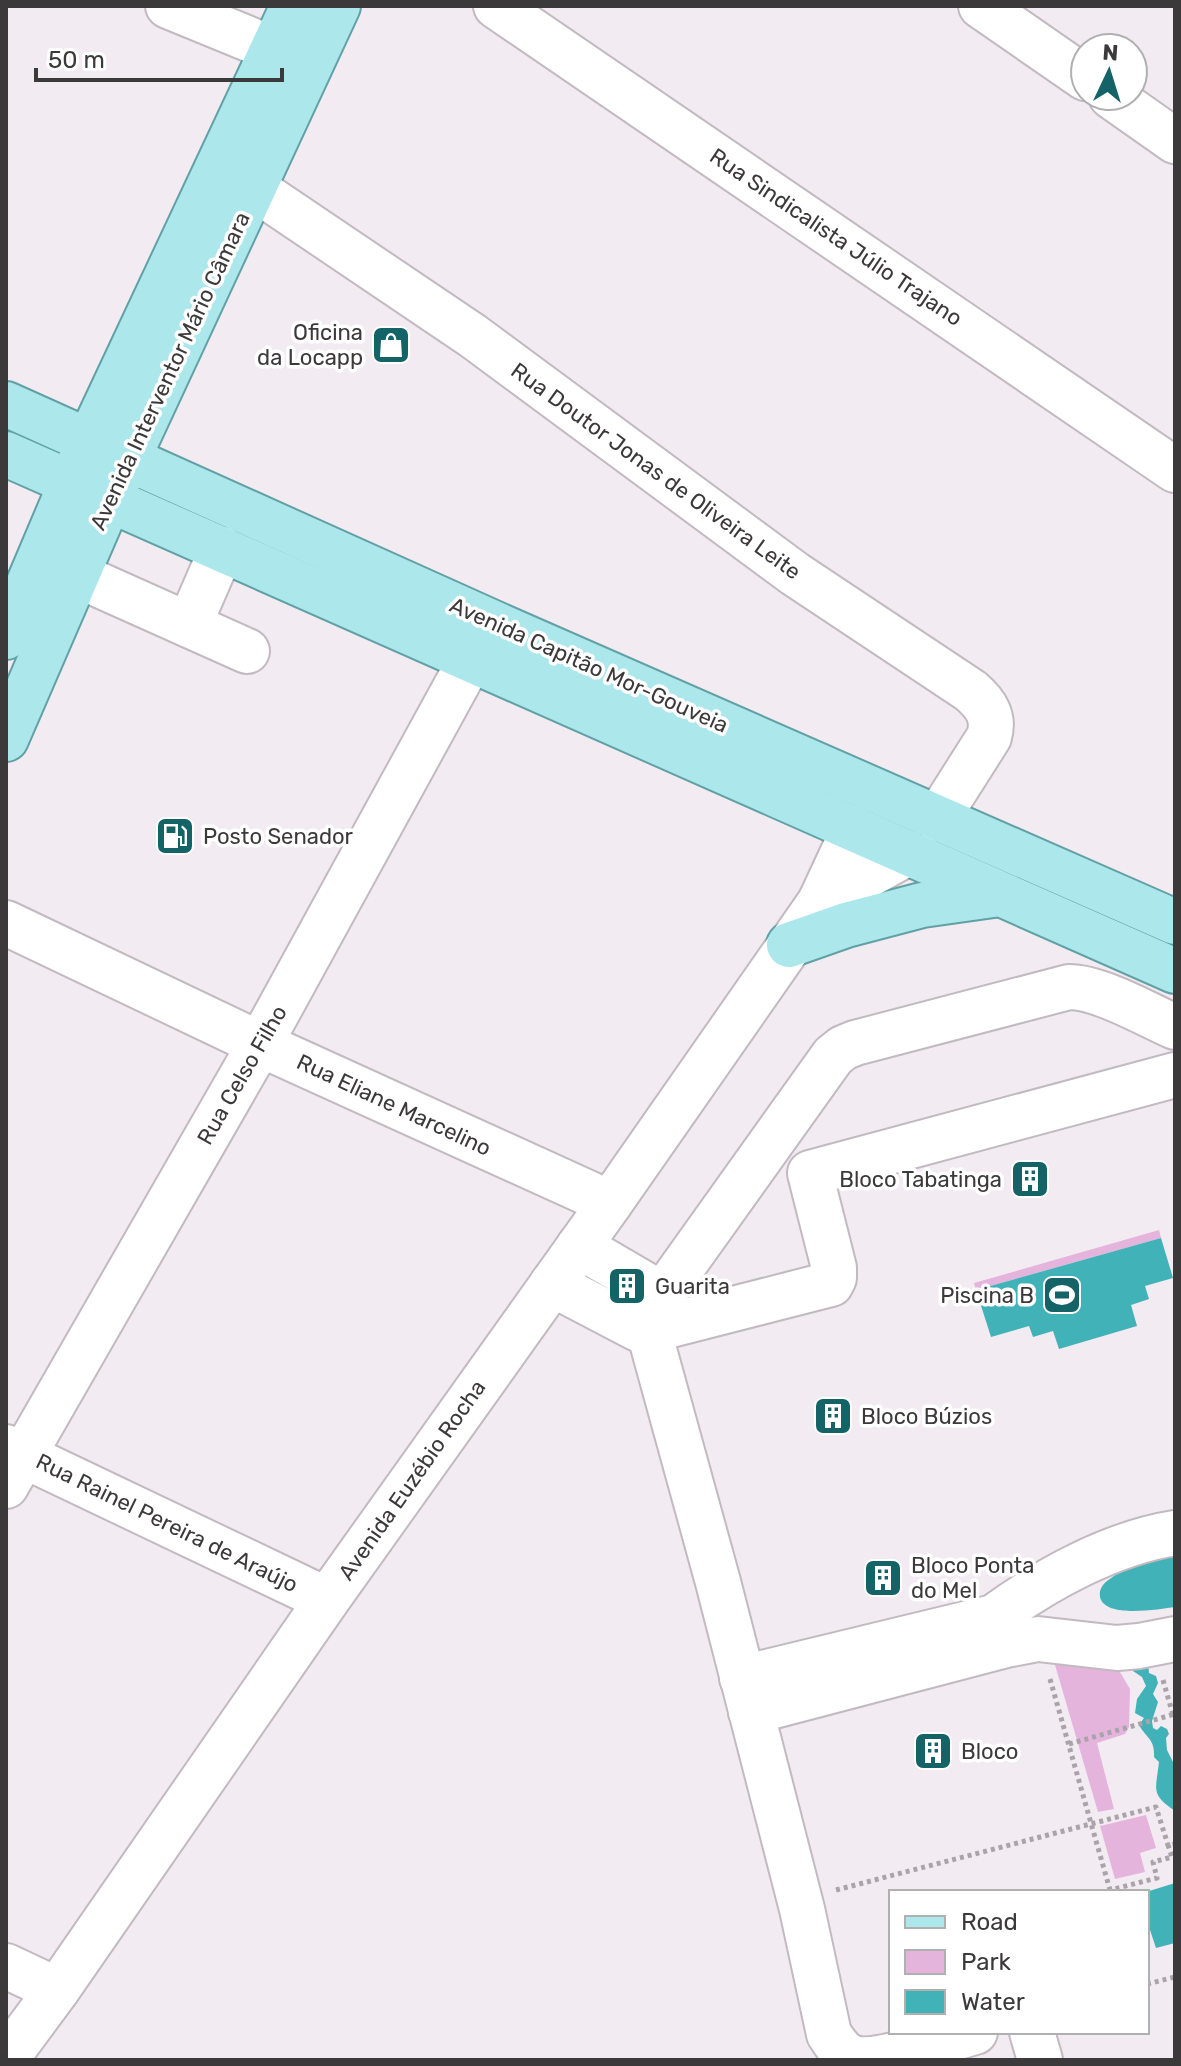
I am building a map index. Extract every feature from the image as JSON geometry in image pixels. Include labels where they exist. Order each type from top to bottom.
[{"type":"main road","name":"Avenida Interventor Mário Câmara","points":[[6,637],[90,491],[128,460],[237,176],[273,49],[293,6]]},
{"type":"main road","name":"Avenida Interventor Mário Câmara","points":[[6,739],[77,575],[90,491],[89,441],[237,176],[338,6]]},
{"type":"main road","name":"Avenida Capitão Mor-Gouveia","points":[[6,404],[1175,922]]},
{"type":"main road","name":"Avenida Capitão Mor-Gouveia","points":[[6,454],[1175,971]]},
{"type":"main road","points":[[789,945],[846,925],[922,905],[1000,894]]},
{"type":"street","points":[[168,6],[273,49]]},
{"type":"street","name":"Rua Sindicalista Júlio Trajano","points":[[496,6],[1175,470]]},
{"type":"street","points":[[981,6],[1069,67]]},
{"type":"street","points":[[1134,112],[1175,141]]},
{"type":"street","name":"Rua Doutor Jonas de Oliveira Leite","points":[[237,176],[473,336],[795,574],[982,701],[992,722],[989,737],[937,819]]},
{"type":"street","points":[[189,625],[222,549]]},
{"type":"street","points":[[77,575],[247,651]]},
{"type":"street","name":"Rua Celso Filho","points":[[12,1462],[260,1044],[471,659]]},
{"type":"street","name":"Avenida Euzébio Rocha","points":[[6,2059],[820,902],[854,829]]},
{"type":"street","name":"Avenida Euzébio Rocha","points":[[820,902],[908,853]]},
{"type":"street","name":"Rua Eliane Marcelino","points":[[6,923],[260,1044],[610,1203]]},
{"type":"street","points":[[552,1284],[638,1329],[657,1312],[833,1056],[855,1043],[1069,987],[1105,995],[1175,1027]]},
{"type":"street","points":[[738,1192],[1175,1075]]},
{"type":"street","points":[[579,1246],[657,1312],[831,1284],[834,1268],[810,1173]]},
{"type":"street","points":[[657,1312],[653,1346],[747,1695],[799,1899],[827,2027],[835,2043],[855,2059],[890,2056],[968,2034]]},
{"type":"street","name":"Rua Rainel Pereira de Araújo","points":[[12,1462],[327,1600]]},
{"type":"street","points":[[747,1695],[994,1617],[1027,1593],[1077,1567],[1151,1538],[1175,1533]]},
{"type":"street","points":[[1027,1593],[1020,1605],[1021,1619],[1027,1631],[1038,1639]]},
{"type":"street","points":[[747,1695],[1038,1639],[1117,1648],[1175,1639]]},
{"type":"street","points":[[6,1966],[57,1990]]},
{"type":"street","points":[[1033,2034],[1040,2060]]},
{"type":"path","points":[[1038,1639],[1111,1890]]},
{"type":"path","points":[[1069,1744],[1175,1714]]},
{"type":"path","points":[[799,1899],[1156,1807],[1172,1844],[1172,1857],[1153,1862],[1157,1878],[1115,1890]]},
{"type":"path","points":[[1149,1984],[1175,1977]]},
{"type":"green space","points":[[1159,1230],[1161,1238],[976,1290],[974,1283]]},
{"type":"green space","points":[[1053,1658],[1094,1662],[1120,1672],[1130,1689],[1129,1727],[1125,1734],[1097,1743],[1114,1809],[1098,1812]]},
{"type":"green space","points":[[1146,1815],[1156,1848],[1140,1853],[1145,1872],[1115,1879],[1100,1826]]},
{"type":"water","name":"Piscina B","points":[[1161,1238],[1173,1278],[1145,1286],[1149,1299],[1131,1305],[1137,1326],[1059,1349],[1053,1331],[1033,1337],[1029,1326],[991,1337],[976,1290]]},
{"type":"water","points":[[1175,1550],[1175,1607],[1133,1611],[1104,1604],[1100,1592],[1107,1581],[1131,1567]]},
{"type":"water","points":[[1148,1661],[1149,1673],[1156,1676],[1158,1683],[1153,1694],[1158,1702],[1153,1728],[1157,1730],[1161,1726],[1167,1729],[1167,1750],[1175,1766],[1175,1811],[1156,1791],[1159,1762],[1154,1757],[1152,1743],[1139,1725],[1144,1718],[1135,1713],[1137,1699],[1146,1686],[1142,1677],[1131,1667]]},
{"type":"water","points":[[1175,1883],[1175,1943],[1156,1948],[1149,1927],[1149,1891]]},
{"type":"place","name":"Oficina da Locapp","points":[[391,345]]},
{"type":"place","name":"Posto Senador","points":[[175,836]]},
{"type":"place","name":"Bloco Tabatinga","points":[[1030,1179]]},
{"type":"place","name":"Guarita","points":[[627,1286]]},
{"type":"place","name":"Piscina B","points":[[1062,1295]]},
{"type":"place","name":"Bloco Búzios","points":[[833,1416]]},
{"type":"place","name":"Bloco Ponta do Mel","points":[[883,1578]]},
{"type":"place","name":"Bloco","points":[[933,1751]]}]
